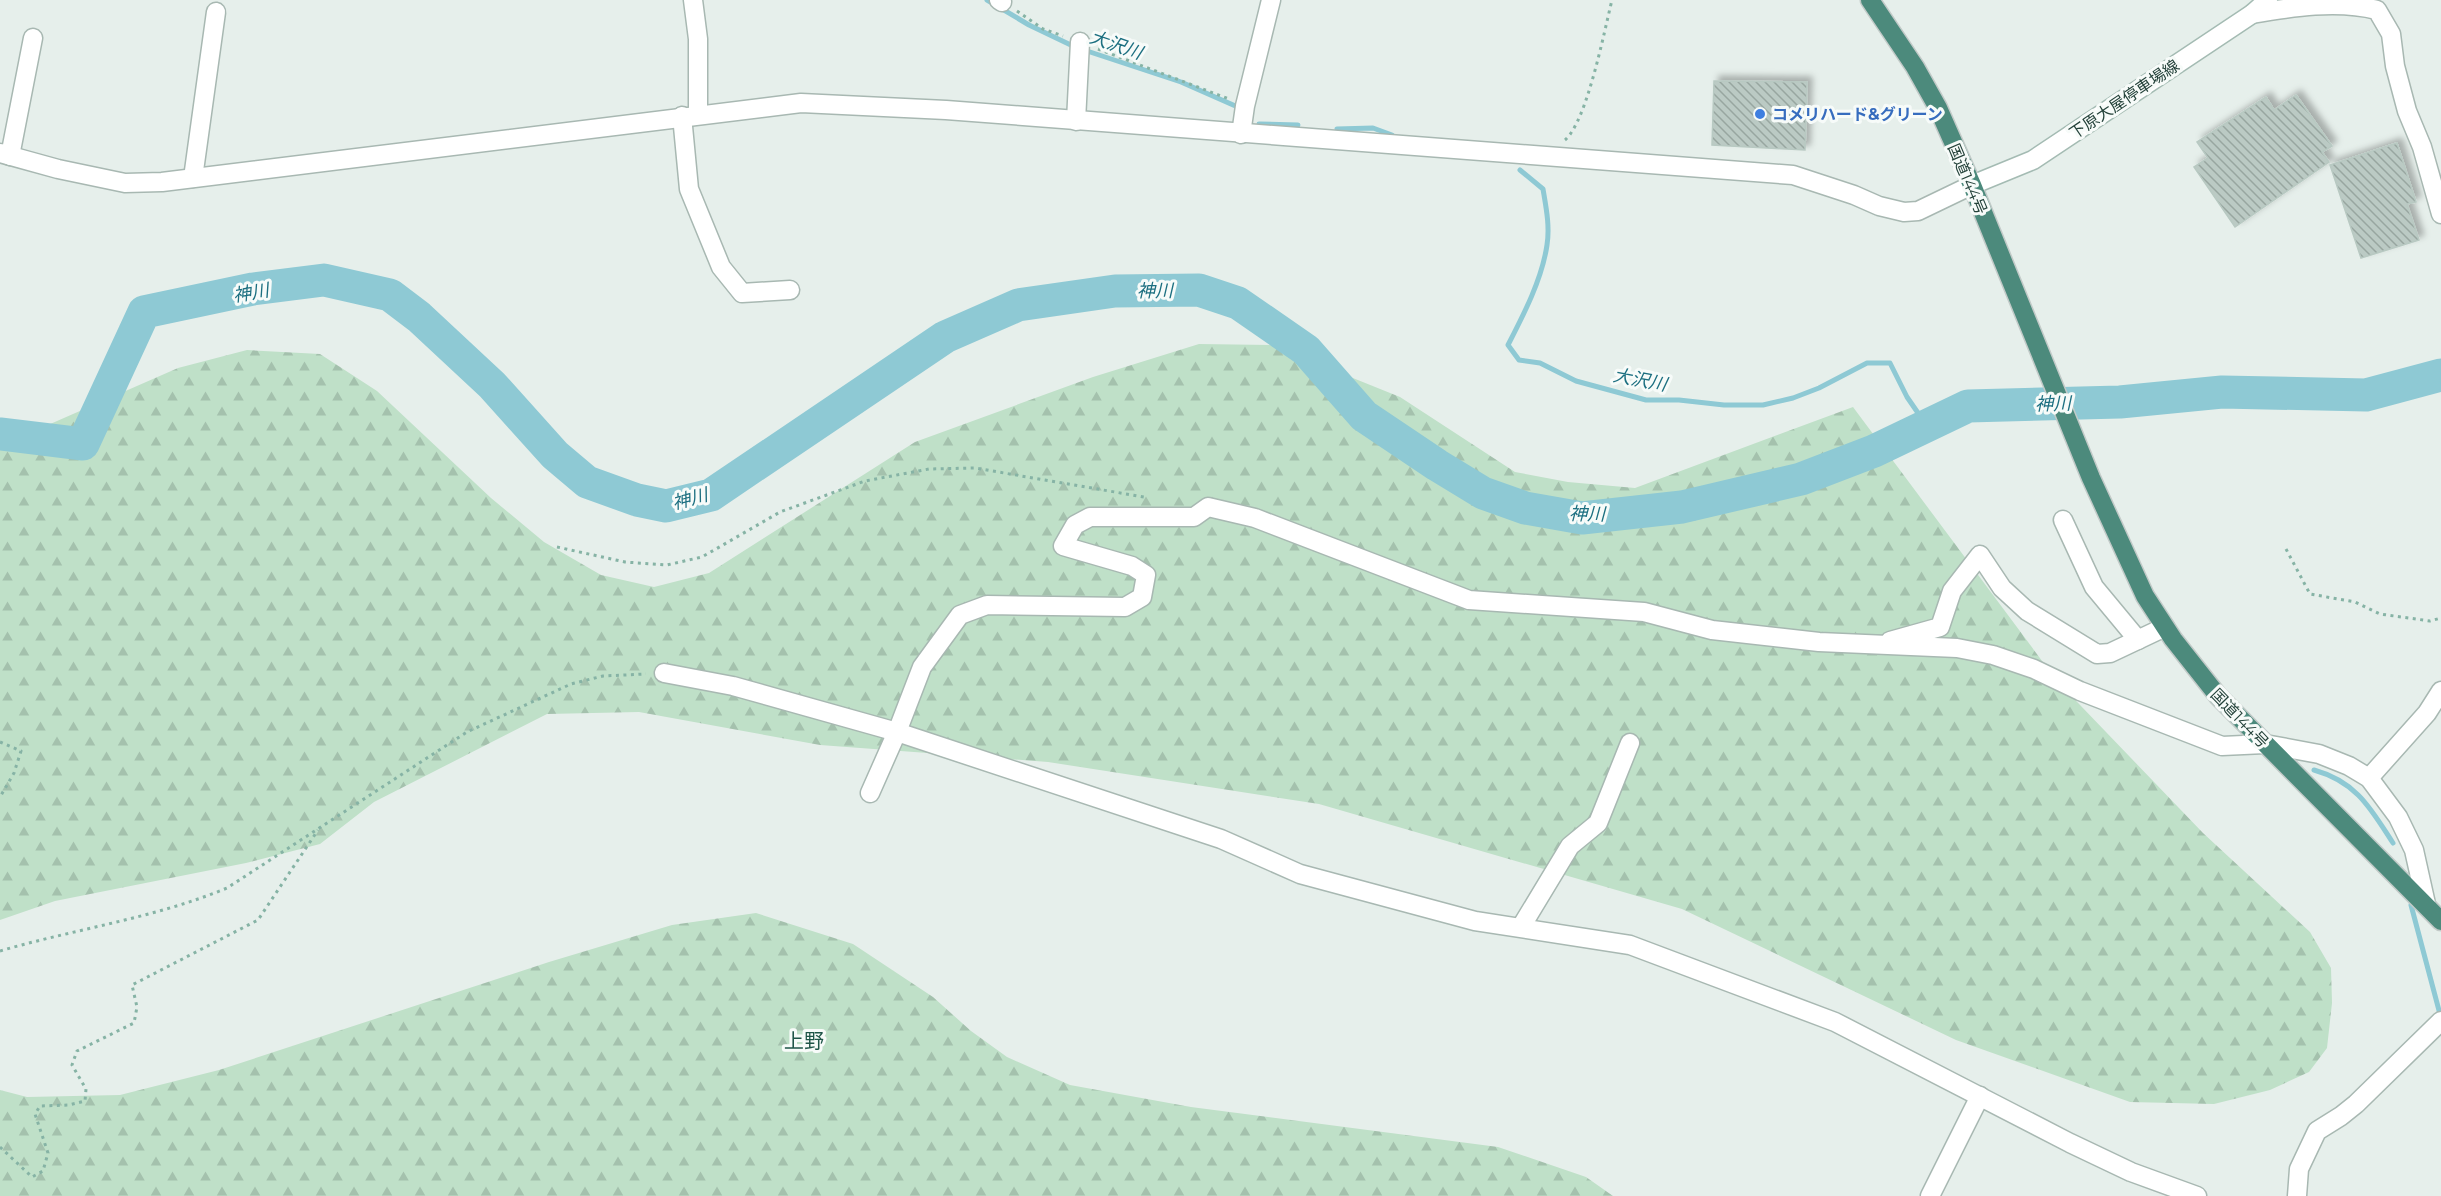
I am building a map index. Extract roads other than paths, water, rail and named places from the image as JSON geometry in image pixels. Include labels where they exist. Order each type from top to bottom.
[{"type":"highway","name":"国道144号","points":[[1870,0],[1915,67],[1938,108],[1972,185],[2091,478],[2145,596],[2165,627],[2218,696],[2441,921]]},
{"type":"street","points":[[693,0],[698,39],[690,116],[689,189],[721,267],[742,293],[790,290]]},
{"type":"street","points":[[1241,134],[1245,106],[1271,0]]},
{"type":"street","name":"下原大屋停車場線","points":[[5,155],[125,183],[162,182],[801,103],[946,110],[1793,175],[1854,195],[1879,206],[1905,212],[1918,211],[1972,185],[2033,160],[2252,14],[2268,0]]},
{"type":"street","points":[[2252,14],[2314,3],[2362,5],[2377,10],[2391,34],[2395,66],[2407,111],[2422,147],[2441,214]]},
{"type":"street","points":[[192,178],[216,12]]},
{"type":"street","points":[[5,155],[33,38]]},
{"type":"street","points":[[1076,121],[1080,47]]},
{"type":"street","points":[[870,793],[922,667],[960,615],[987,605],[1125,607],[1142,597],[1146,575],[1132,566],[1063,546],[1076,525],[1090,517],[1194,517],[1208,507],[1255,518],[1469,600],[1644,612],[1712,630],[1877,645],[1957,648],[1993,655],[2034,669],[2080,691],[2222,746],[2265,744],[2319,754],[2349,765],[2369,778],[2398,817],[2414,850],[2426,904]]},
{"type":"street","points":[[2062,520],[2094,586],[2138,640]]},
{"type":"street","points":[[1877,645],[1940,627],[1952,591],[1980,555],[2002,588],[2027,611],[2097,654],[2110,653],[2165,627]]},
{"type":"street","points":[[664,673],[732,686],[897,732],[1221,839],[1300,874],[1475,921],[1630,945],[1705,971],[1834,1022],[2131,1172],[2197,1196]]},
{"type":"street","points":[[2369,778],[2427,713],[2441,692]]},
{"type":"street","points":[[1521,927],[1570,846],[1598,823],[1630,743]]},
{"type":"street","points":[[2297,1196],[2299,1169],[2317,1131],[2356,1104],[2441,1020]]},
{"type":"street","points":[[1930,1196],[1980,1096]]},
{"type":"waterway","name":"大沢川","points":[[987,0],[1029,25],[1075,47]]},
{"type":"waterway","name":"大沢川","points":[[1084,50],[1181,82],[1240,108]]},
{"type":"waterway","name":"大沢川","points":[[1259,124],[1298,125]]},
{"type":"waterway","name":"大沢川","points":[[1337,129],[1373,128],[1392,135]]},
{"type":"waterway","name":"大沢川","points":[[1520,170],[1543,189],[1548,231],[1545,258],[1537,283],[1508,345],[1519,360],[1540,363],[1576,381],[1646,400],[1679,400],[1724,405],[1763,405],[1793,398],[1819,388],[1867,363],[1890,363],[1907,397],[1927,426]]},
{"type":"waterway","name":"神川","points":[[0,434],[83,444],[144,312],[253,289],[324,280],[390,295],[419,317],[492,385],[555,455],[587,482],[637,500],[666,506],[711,495],[945,337],[1018,305],[1115,291],[1199,290],[1238,303],[1306,350],[1364,416],[1437,465],[1483,493],[1525,508],[1582,518],[1682,507],[1801,479],[1874,451],[1968,406],[2120,402],[2222,392],[2366,395],[2441,375]]},
{"type":"waterway","points":[[2314,770],[2329,775],[2352,789],[2370,808],[2393,843]]},
{"type":"waterway","points":[[2411,905],[2441,1018]]},
{"type":"place","name":"コメリハード&グリーン","points":[[1760,114]]},
{"type":"district","name":"上野","points":[[804,1041]]}]
